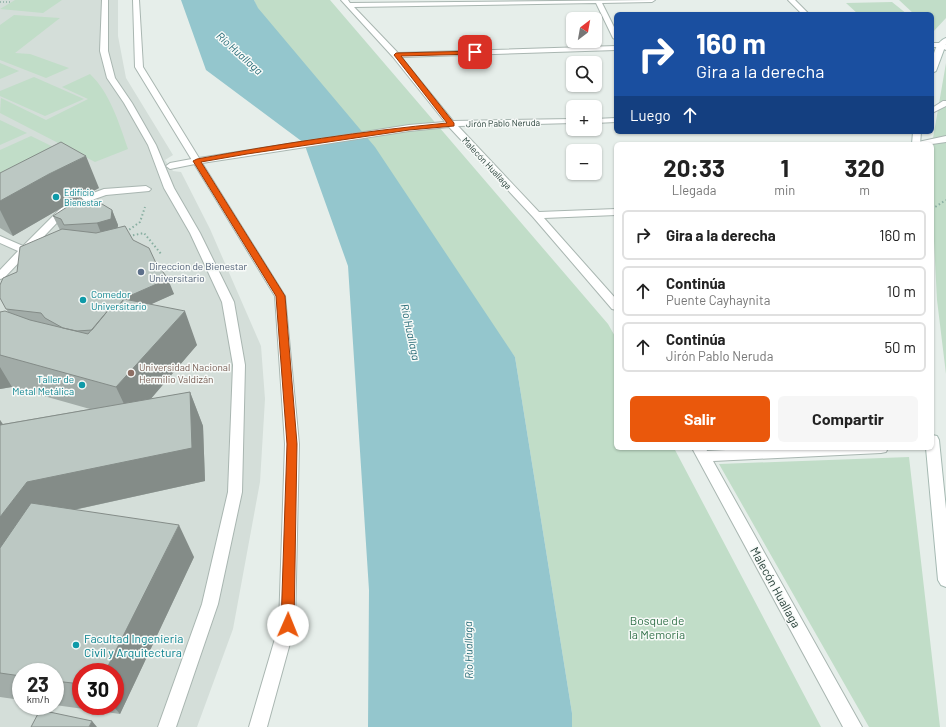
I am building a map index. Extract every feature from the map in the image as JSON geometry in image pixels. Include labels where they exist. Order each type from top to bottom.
[{"type":"street","points":[[105,0],[104,51],[111,78],[128,103],[152,145],[169,188],[195,233],[228,302],[239,365],[235,492],[210,604],[167,727]]},
{"type":"street","points":[[136,0],[139,67],[280,296],[292,444],[288,625],[258,727]]},
{"type":"street","points":[[346,3],[652,0]]},
{"type":"street","points":[[791,0],[804,12]]},
{"type":"street","points":[[598,1],[614,34]]},
{"type":"street","name":"Malecón Huallaga","points":[[346,3],[396,55],[451,124],[536,215],[614,304]]},
{"type":"street","points":[[934,45],[944,44],[934,66]]},
{"type":"street","points":[[396,55],[614,48]]},
{"type":"street","points":[[934,110],[946,103]]},
{"type":"street","points":[[602,121],[614,120]]},
{"type":"street","name":"Jirón Pablo Neruda","points":[[170,166],[247,152],[409,128],[451,124],[566,121]]},
{"type":"street","points":[[931,142],[946,139]]},
{"type":"street","points":[[0,276],[69,205],[104,192],[146,189]]},
{"type":"street","points":[[536,215],[614,212]]},
{"type":"street","points":[[0,239],[24,250]]},
{"type":"street","points":[[702,452],[792,450]]},
{"type":"street","points":[[933,450],[946,580]]},
{"type":"street","name":"Malecón Huallaga","points":[[702,452],[853,727]]},
{"type":"path","points":[[0,2],[11,2]]},
{"type":"path","points":[[146,189],[148,197],[140,222],[126,233],[127,236],[131,237],[144,233],[162,256]]},
{"type":"path","points":[[934,207],[946,200]]},
{"type":"shaded area","name":"Universidad Nacional Hermilio Valdizán","points":[[0,0],[118,0],[118,36],[126,78],[173,155],[165,160],[173,171],[181,172],[210,229],[261,346],[265,399],[260,482],[233,629],[197,727],[0,727]]},
{"type":"green space","points":[[15,0],[62,0],[43,13],[0,9]]},
{"type":"green space","name":"Bosque de la Memoria","points":[[254,0],[330,0],[608,324],[614,334],[614,450],[675,450],[821,727],[572,727],[572,713],[515,357],[257,8]]},
{"type":"green space","points":[[899,0],[946,0],[946,18],[934,31],[934,12],[912,12]]},
{"type":"green space","points":[[892,2],[904,12],[856,12],[846,3]]},
{"type":"green space","points":[[14,15],[60,18],[15,53],[30,54],[69,68],[46,78],[0,60],[0,25]]},
{"type":"green space","points":[[0,63],[19,71],[0,79]]},
{"type":"green space","points":[[946,63],[946,374],[937,300],[934,241],[934,142],[932,142]]},
{"type":"green space","points":[[90,74],[103,90],[108,99],[128,149],[95,162],[0,113],[1,98],[46,120],[88,99],[62,87]]},
{"type":"green space","points":[[34,77],[84,99],[45,116],[0,96],[0,91]]},
{"type":"green space","points":[[0,120],[27,133],[0,145]]},
{"type":"green space","points":[[31,136],[82,161],[0,201],[0,150]]},
{"type":"green space","points":[[909,457],[940,727],[869,727],[719,464]]},
{"type":"water","name":"Río Huallaga","points":[[181,0],[254,0],[258,8],[375,147],[515,357],[572,713],[572,727],[368,727],[369,590],[348,266],[304,143],[206,70]]},
{"type":"building","points":[[61,142],[86,156],[49,174],[0,201],[0,173]]},
{"type":"building","points":[[81,198],[89,205],[102,204],[112,210],[111,219],[97,223],[64,225],[61,219],[53,216]]},
{"type":"building","name":"Comedor Universitario","points":[[125,226],[133,240],[149,248],[155,261],[168,279],[127,297],[127,299],[124,299],[116,309],[110,308],[92,330],[77,331],[63,328],[45,318],[41,313],[6,309],[0,298],[0,285],[3,278],[17,272],[20,247],[62,229],[96,233]]},
{"type":"building","points":[[124,299],[185,311],[116,387],[0,355],[0,312],[5,311],[30,320],[88,334],[110,308],[116,309]]},
{"type":"building","points":[[190,392],[192,448],[27,482],[0,517],[0,425]]},
{"type":"building","name":"Facultad Ingenieria Civil y Arquitectura","points":[[31,503],[179,525],[110,663],[72,663],[72,683],[64,682],[64,663],[12,663],[12,675],[0,673],[0,548]]},
{"type":"building","points":[[37,715],[64,715],[92,721],[89,727],[31,727]]},
{"type":"place","name":"Edificio Bienestar","points":[[56,197]]},
{"type":"place","name":"Direccion de Bienestar Universitario","points":[[141,272]]},
{"type":"place","name":"Comedor Universitario","points":[[83,300]]},
{"type":"place","name":"Universidad Nacional Hermilio Valdizán","points":[[131,373]]},
{"type":"place","name":"Taller de Metal Metálica","points":[[82,385]]},
{"type":"place","name":"Facultad Ingenieria Civil y Arquitectura","points":[[76,645]]},
{"type":"route","points":[[288,625],[292,444],[280,296],[197,161],[247,152],[409,128],[451,124],[396,55],[475,52]]}]
